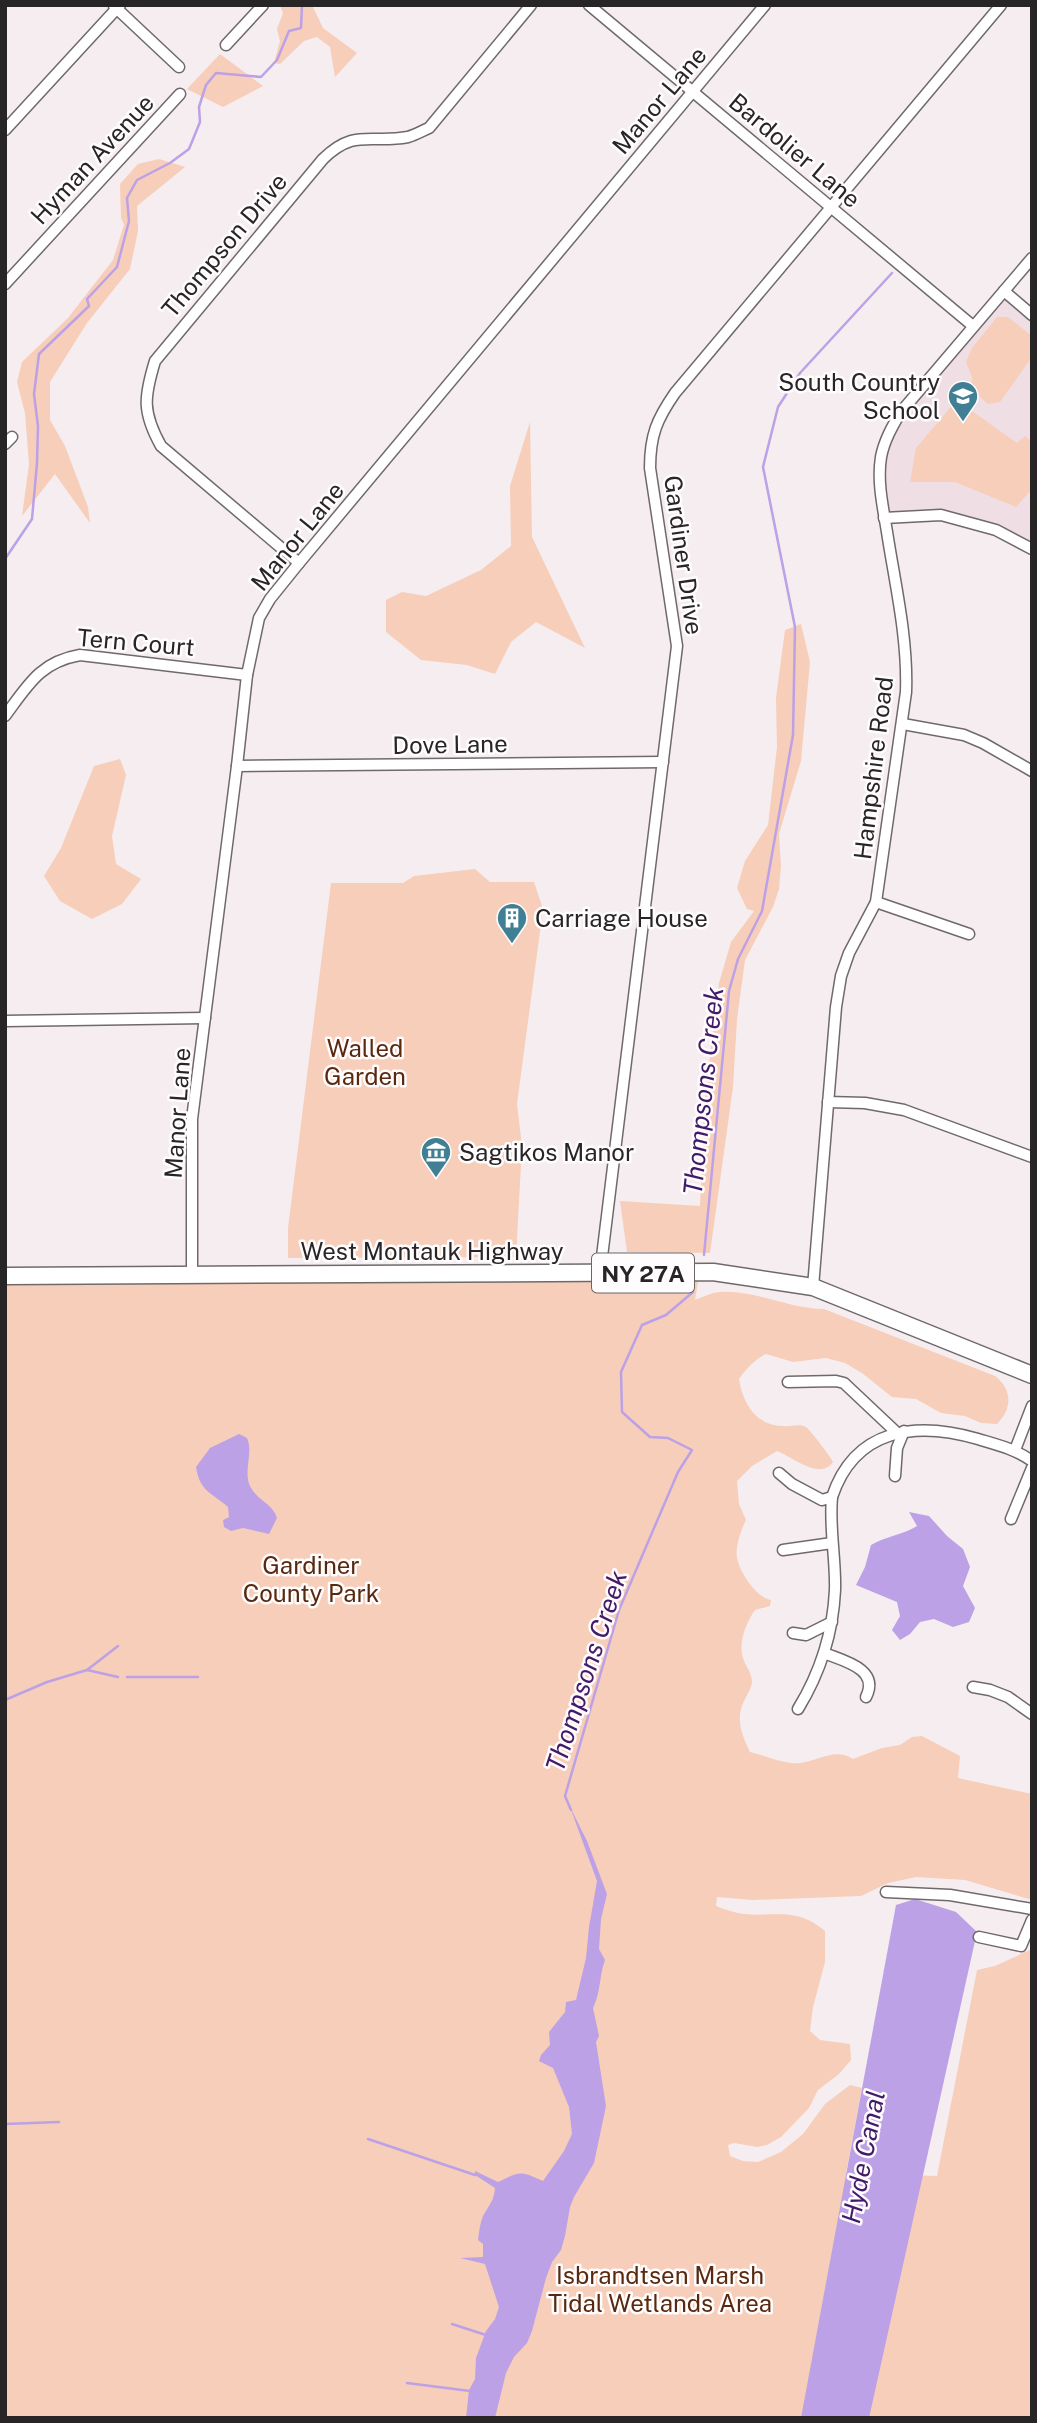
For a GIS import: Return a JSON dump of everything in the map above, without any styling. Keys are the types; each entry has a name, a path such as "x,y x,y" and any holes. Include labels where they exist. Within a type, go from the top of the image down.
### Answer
{"main road":[{"name":"West Montauk Highway","path":"192,1275 713,1272 813,1287 1032,1375"},
{"name":"NY 27A","path":"5,1276 192,1275"}],"street":[{"path":"226,45 263,5"},
{"name":"Thompson Drive","path":"299,563 161,446 149,424 145,405 155,361 323,159 337,146 358,138 388,139 411,136 429,128 531,5"},
{"name":"Bardolier Lane","path":"589,5 973,326"},
{"name":"Manor Lane","path":"192,1275 192,1119 247,675 259,618 270,599 299,563 765,5"},
{"name":"Gardiner Drive","path":"600,1273 677,646 650,468 650,447 657,418 675,393 1001,5"},
{"path":"5,130 117,6 179,67"},
{"name":"Hyman Avenue","path":"5,284 180,94"},
{"name":"Hampshire Road","path":"813,1287 836,1007 841,976 849,953 876,902 903,724 907,670 879,481 881,456 889,432 900,413 1032,258"},
{"path":"1004,291 1032,315"},
{"path":"884,518 941,514 996,530 1032,550"},
{"name":"Tern Court","path":"5,716 45,667 61,658 80,654 247,675"},
{"path":"903,724 964,735 1032,771"},
{"name":"Dove Lane","path":"237,766 663,762"},
{"path":"876,902 969,934"},
{"path":"5,1021 205,1018"},
{"path":"828,1102 865,1103 904,1110 1032,1157"},
{"path":"788,1382 845,1383 900,1432"},
{"path":"1015,1450 1032,1406"},
{"path":"895,1476 900,1432"},
{"path":"798,1709 810,1689 832,1622 835,1589 832,1497 836,1484 851,1460 874,1441 900,1432 950,1433 1015,1450 1032,1461"},
{"path":"1011,1519 1032,1468"},
{"path":"779,1474 822,1500 832,1497"},
{"path":"783,1550 832,1543"},
{"path":"793,1633 806,1635 832,1622"},
{"path":"824,1653 866,1673 870,1682 866,1697"},
{"path":"973,1687 1008,1697 1032,1714"},
{"path":"886,1892 942,1894 1032,1909"},
{"path":"979,1937 1021,1946 1032,1920"}],"shaded area":[{"name":"South Country School","path":"1004,291 1032,315 1032,549 996,530 941,515 884,518 879,481 889,432"}],"green space":[{"path":"280,5 312,5 323,28 357,53 335,77 330,47 317,37 304,41 280,64 274,63 280,41 277,29 283,13"},
{"path":"220,54 263,86 223,107 187,89"},
{"path":"159,159 185,167 137,206 138,231 130,269 87,323 50,382 50,420 65,446 88,507 90,523 55,474 22,516 29,464 25,413 17,382 22,362 68,318 113,260 124,225 121,218 120,184 138,164"},
{"path":"997,317 1008,317 1032,336 1032,357 1000,402 988,404 971,389 972,377 966,362 972,348"},
{"path":"960,396 977,405 972,411 1017,443 1025,436 1032,442 1032,489 1016,507 955,482 910,482 916,448"},
{"path":"530,422 532,537 585,648 536,622 511,642 495,674 467,665 421,660 386,632 386,600 402,592 426,596 481,570 511,546 510,486"},
{"path":"801,624 810,662 801,761 779,834 779,889 773,907 745,960 737,1019 733,1087 710,1253 627,1252 620,1201 700,1206 704,1105 719,983 731,942 754,911 747,909 737,888 745,861 768,825 777,747 776,698 785,630"},
{"path":"120,759 126,775 112,836 116,864 141,879 122,904 92,919 60,901 44,876 61,848 94,766"},
{"name":"Sagtikos Manor","path":"475,869 490,882 534,882 543,909 517,1104 522,1146 516,1257 288,1258 288,1228 331,883 403,883 414,876"},
{"name":"Gardiner County Park","path":"700,1270 695,1300 714,1293 734,1292 824,1309 995,1376 1007,1393 1006,1412 997,1424 981,1423 965,1416 941,1413 916,1399 892,1397 862,1373 845,1363 826,1358 793,1362 766,1354 754,1361 739,1379 752,1412 774,1425 806,1427 833,1462 828,1467 814,1468 777,1451 752,1466 737,1481 739,1504 746,1520 738,1544 739,1564 754,1589 771,1600 770,1606 755,1610 744,1634 742,1654 752,1681 741,1708 740,1721 750,1752 795,1763 834,1754 853,1759 882,1748 900,1745 912,1737 922,1736 960,1756 958,1778 1032,1794 1032,1900 965,1880 916,1877 888,1883 861,1896 753,1900 717,1897 716,1906 744,1914 795,1916 825,1931 825,1962 813,2007 810,2031 820,2040 850,2044 851,2060 839,2074 818,2090 809,2108 781,2137 757,2147 734,2143 728,2145 730,2156 743,2161 758,2162 781,2152 803,2134 825,2104 850,2085 862,2088 846,2173 937,2176 977,1970 995,1966 1032,1949 1032,2418 5,2418 5,1276"}],"water":[{"path":"239,1434 247,1438 249,1444 248,1476 251,1488 272,1509 277,1518 269,1534 243,1528 231,1531 224,1527 223,1520 229,1517 228,1507 200,1482 196,1467 210,1448"},
{"path":"909,1512 929,1516 963,1549 970,1567 963,1586 975,1608 969,1622 953,1627 934,1619 920,1622 910,1634 900,1640 892,1630 900,1616 897,1602 856,1585 865,1567 871,1545 917,1526"},
{"name":"Thompsons Creek","path":"570,1807 587,1841 607,1894 601,1919 599,1949 605,1960 593,2008 599,2036 596,2042 606,2106 594,2163 570,2207 561,2250 552,2262 546,2278 527,2343 514,2357 506,2373 495,2418 466,2418 469,2390 475,2379 476,2358 499,2307 485,2264 460,2258 483,2257 483,2244 478,2240 480,2228 495,2188 475,2175 475,2171 498,2182 520,2174 543,2181 564,2151 572,2134 569,2107 553,2068 539,2061 550,2045 549,2032 565,2012 566,2002 576,2000 586,1958 597,1881"},
{"name":"Hyde Canal","path":"915,1899 956,1912 977,1932 869,2418 801,2418 896,1905"}],"waterway":[{"path":"5,559 32,519 38,426 34,394 39,354 89,306 87,299 117,267 129,221 127,198 137,180 170,163 189,149 200,122 199,107 206,85 216,73 261,77 277,60 289,31 301,28 302,5"},
{"name":"Thompsons Creek","path":"704,1255 729,991 738,959 762,911 793,735 795,627 763,467 778,407 800,373 892,273"},
{"name":"Thompsons Creek","path":"571,1810 565,1796 619,1610 678,1472 692,1450 668,1438 650,1437 622,1412 621,1372 642,1325 666,1315 693,1292"},
{"path":"87,1670 118,1646"},
{"path":"5,1700 47,1682 87,1670 118,1677"},
{"path":"127,1677 198,1677"},
{"path":"5,2124 59,2122"},
{"path":"368,2139 475,2175"},
{"path":"452,2324 489,2336"},
{"path":"407,2383 470,2391"}],"place":[{"name":"South Country School","path":"963,423"},
{"name":"Carriage House","path":"512,945"},
{"name":"Sagtikos Manor","path":"436,1179"}],"park label":[{"name":"Walled Garden","path":"365,1062"},
{"name":"Isbrandtsen Marsh Tidal Wetlands Area","path":"660,2289"}]}
